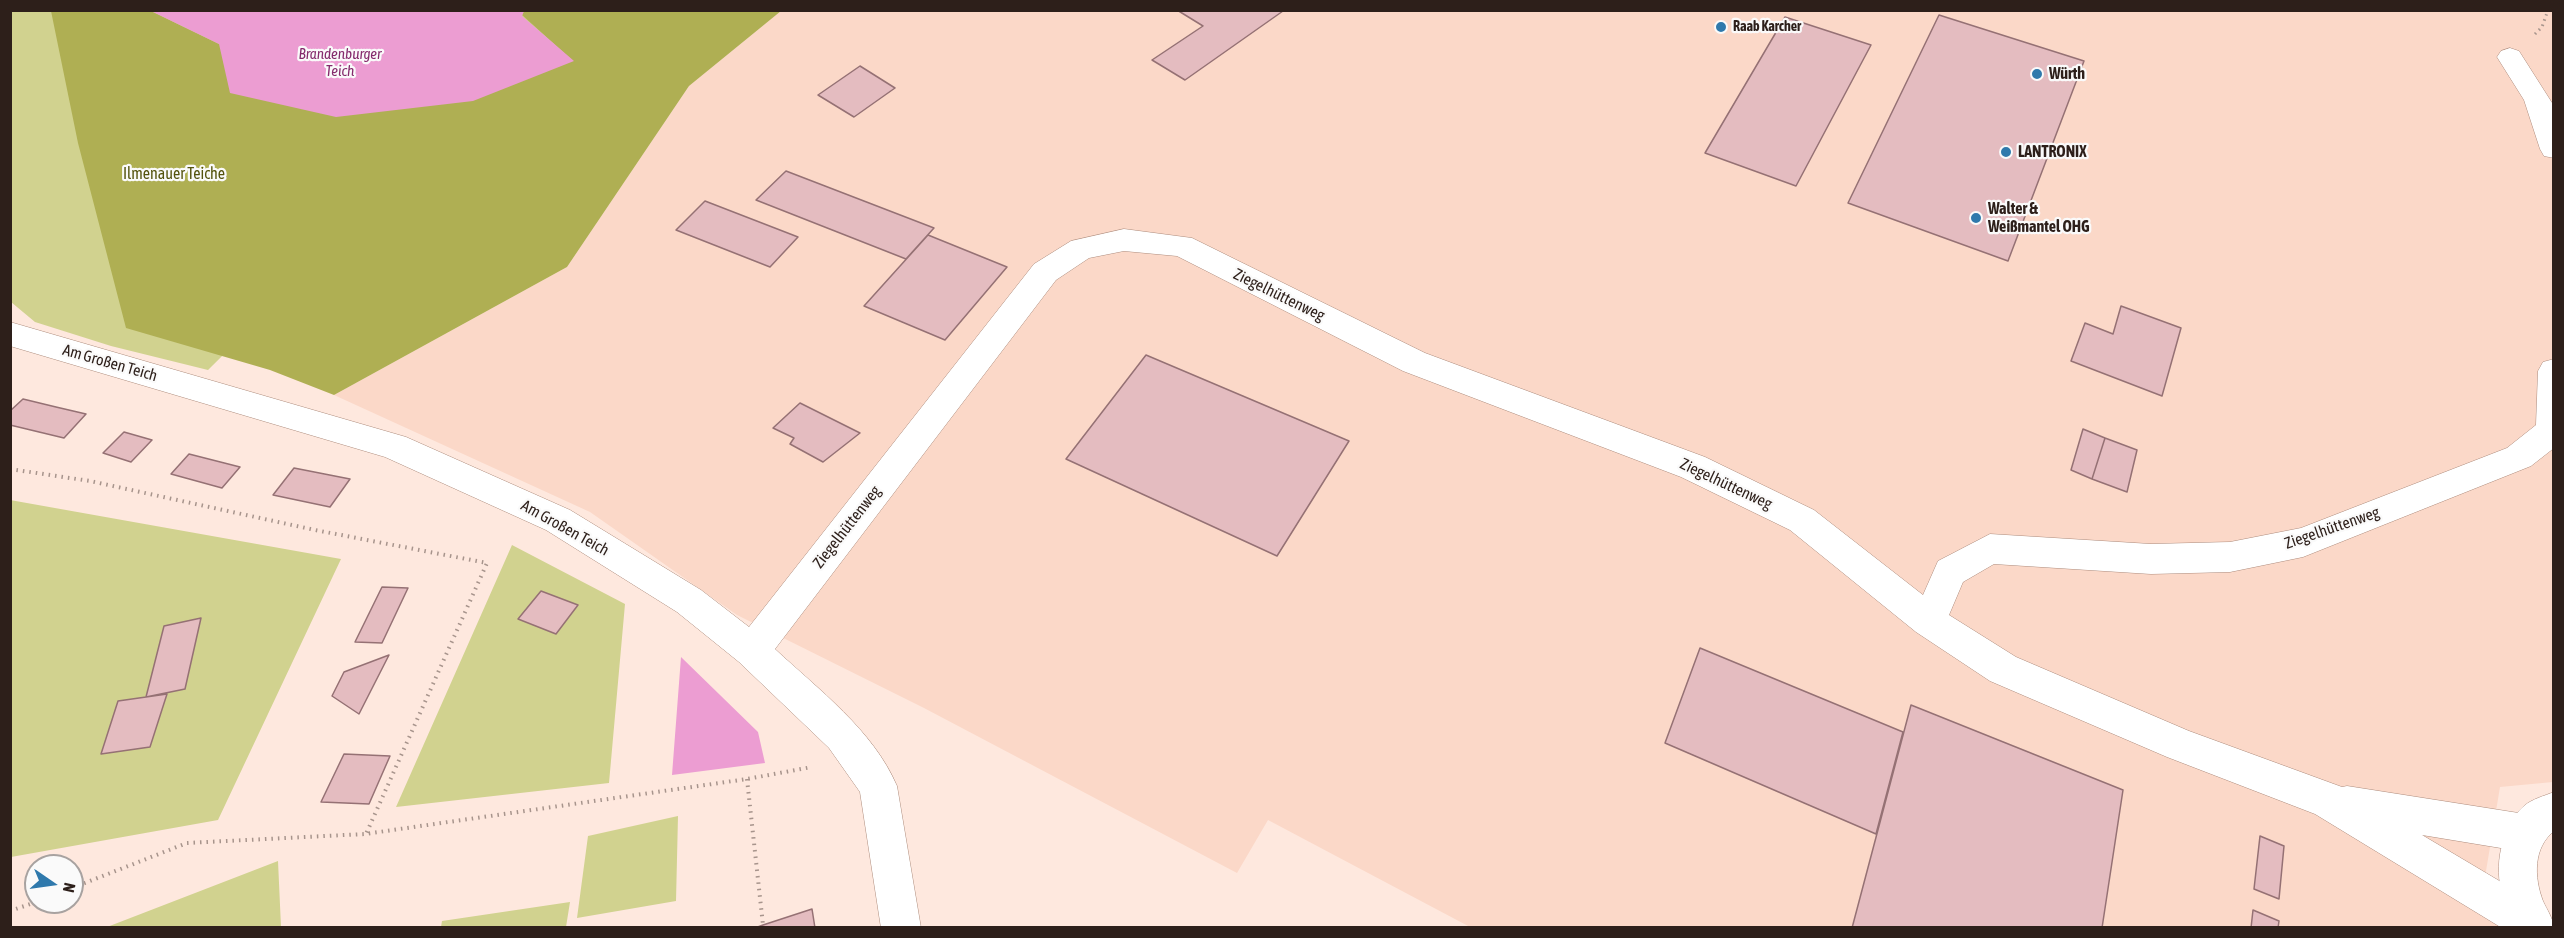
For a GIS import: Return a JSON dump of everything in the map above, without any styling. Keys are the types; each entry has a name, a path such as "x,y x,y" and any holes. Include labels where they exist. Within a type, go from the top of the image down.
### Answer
{"street":[{"path":"2510,57 2523,74 2547,120 2553,149"},
{"name":"Ziegelhüttenweg","path":"752,651 1045,272 1081,249 1124,240 1182,246 1414,362 1693,467 1802,520 1929,621 2003,669 2180,746 2328,800 2533,925"},
{"name":"Am Großen Teich","path":"10,334 394,446 558,520 689,601 752,651 842,736 878,786 901,927"},
{"name":"Ziegelhüttenweg","path":"1929,621 1950,572 1990,549 2151,559 2230,557 2303,542 2519,457 2552,431 2553,371"},
{"name":"Ziegelhüttenweg","path":"2328,800 2539,822"},
{"path":"2533,925 2523,901 2516,864 2519,847 2539,822"}],"path":[{"path":"10,470 90,481 315,530 487,563 365,834"},
{"path":"84,883 187,843 365,834 747,779 813,767 842,736"},
{"path":"747,779 763,925"}],"shaded area":[{"path":"781,11 2553,11 2553,782 2500,787 2484,883 2510,927 1470,927 1268,820 1237,873 924,708 737,615 590,512 334,395 567,267 689,86"}],"green space":[{"name":"Ilmenauer Teiche","path":"10,11 781,11 355,224 208,370 111,346 35,322 11,302"},
{"name":"Ilmenauer Teiche","path":"51,11 151,11 219,44 573,61 522,15 524,11 781,11 689,86 567,267 334,395 270,370 126,328 78,143"},
{"path":"10,500 341,559 218,820 11,857"},
{"path":"512,545 625,604 609,783 396,807"},
{"path":"678,816 676,901 577,918 588,836"},
{"path":"278,861 281,927 107,927"},
{"path":"570,902 566,927 441,927 442,921"}],"water":[{"name":"Brandenburger Teich","path":"151,11 524,11 522,16 574,61 473,101 336,117 230,93 219,44"},
{"path":"681,657 758,732 765,763 672,775"}],"building":[{"path":"1177,10 1283,11 1185,80 1152,60 1203,26"},
{"path":"1939,15 2084,61 2008,261 1848,203"},
{"path":"1785,17 1871,45 1796,186 1705,153"},
{"path":"860,66 895,88 854,117 818,95"},
{"path":"786,171 934,228 906,259 756,200"},
{"path":"705,201 798,237 770,267 676,230"},
{"path":"928,235 1007,267 945,340 864,306"},
{"path":"2121,306 2181,328 2162,396 2071,361 2085,323 2113,334"},
{"path":"1146,355 1349,441 1277,556 1066,459"},
{"path":"23,399 86,414 64,438 10,425 10,411"},
{"path":"800,403 860,433 823,462 790,444 794,438 773,428"},
{"path":"2083,429 2105,438 2092,479 2071,470"},
{"path":"124,432 152,440 131,462 103,453"},
{"path":"2105,438 2137,450 2127,492 2092,479"},
{"path":"189,454 240,467 222,488 171,474"},
{"path":"294,468 350,479 330,507 273,495"},
{"path":"382,587 408,588 382,643 355,642"},
{"path":"541,591 578,605 556,634 518,619"},
{"path":"201,618 185,689 146,697 164,626"},
{"path":"1700,648 1903,732 1876,834 1665,743"},
{"path":"389,655 359,714 332,696 344,672"},
{"path":"167,694 150,747 101,754 118,701"},
{"path":"1911,705 2123,790 2102,928 1852,928"},
{"path":"344,754 390,756 369,804 321,802"},
{"path":"2260,836 2284,846 2279,899 2254,889"},
{"path":"812,909 815,928 755,928 763,925"},
{"path":"2253,910 2279,921 2278,928 2251,928"}],"place":[{"name":"Raab Karcher","path":"1721,27"},
{"name":"Würth","path":"2037,74"},
{"name":"LANTRONIX","path":"2006,152"},
{"name":"Walter & Weißmantel OHG","path":"1976,218"}]}
